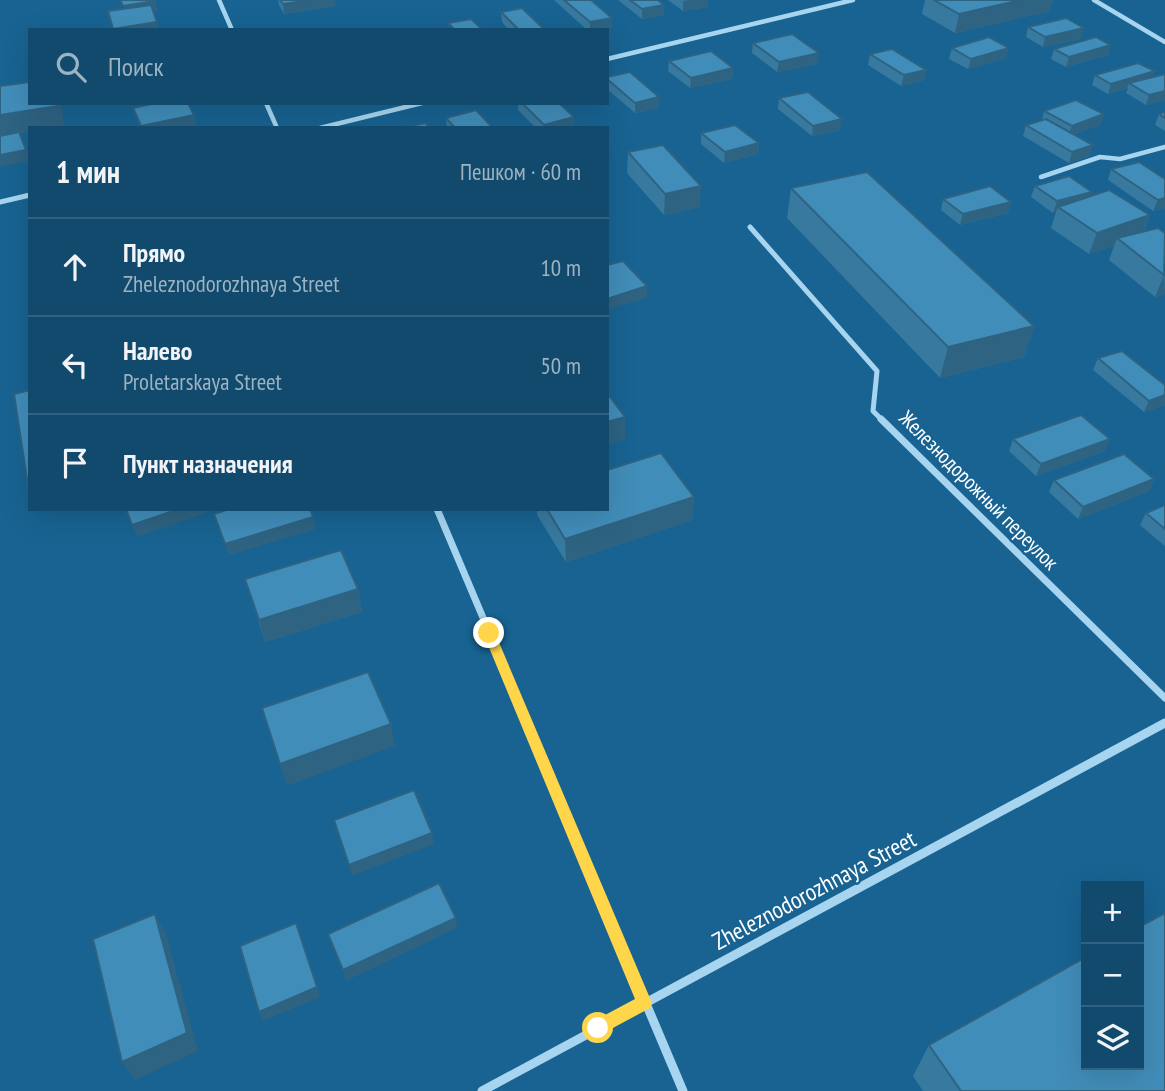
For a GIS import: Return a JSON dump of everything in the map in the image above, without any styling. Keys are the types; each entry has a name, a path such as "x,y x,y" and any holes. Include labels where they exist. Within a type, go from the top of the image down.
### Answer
{"street":[{"path":"219,0 231,28"},
{"path":"609,59 853,0"},
{"path":"1094,0 1165,42"},
{"path":"267,105 276,126"},
{"path":"328,126 414,105"},
{"path":"1041,177 1100,158 1120,159 1165,147"},
{"path":"0,202 28,195"},
{"name":"Железнодорожный переулок","path":"750,227 877,371 873,411 1165,698"},
{"path":"439,511 683,1091"},
{"name":"Zheleznodorozhnaya Street","path":"482,1091 1165,723"}],"building":[{"path":"120,0 155,0 155,1 123,6"},
{"path":"280,0 311,0 283,4"},
{"path":"564,0 591,0 612,18 590,22"},
{"path":"630,0 658,0 664,5 642,9"},
{"path":"934,0 1021,0 959,14"},
{"path":"151,5 157,22 113,28 108,11"},
{"path":"522,8 543,28 517,28 501,12"},
{"path":"1066,18 1084,28 1045,37 1028,27"},
{"path":"471,19 481,28 453,28 448,23"},
{"path":"792,34 819,53 779,62 753,43"},
{"path":"989,37 1009,48 971,59 952,48"},
{"path":"1096,37 1111,45 1069,57 1054,49"},
{"path":"892,49 926,70 904,75 870,54"},
{"path":"711,51 733,68 691,78 669,61"},
{"path":"1138,63 1155,71 1111,84 1095,75"},
{"path":"630,72 659,97 635,103 609,81 609,77"},
{"path":"1165,74 1165,91 1149,95 1129,83"},
{"path":"28,82 28,105 58,106 0,115 0,86"},
{"path":"808,92 842,119 813,126 779,98"},
{"path":"1076,100 1104,114 1072,126 1044,111"},
{"path":"147,105 189,105 194,115 141,126 133,108"},
{"path":"524,105 561,105 574,117 544,125"},
{"path":"476,110 491,126 453,126 446,118"},
{"path":"1046,119 1093,145 1072,152 1026,125"},
{"path":"735,125 759,143 725,152 701,133"},
{"path":"19,132 26,150 0,155 0,136"},
{"path":"663,145 701,186 665,194 628,152"},
{"path":"1139,162 1165,179 1165,198 1158,200 1111,169"},
{"path":"867,172 1034,326 948,347 791,188"},
{"path":"1069,176 1092,192 1057,201 1035,186"},
{"path":"990,186 1011,202 963,214 943,199"},
{"path":"1109,190 1150,215 1097,233 1058,207"},
{"path":"1158,228 1165,233 1164,275 1117,238"},
{"path":"623,261 647,286 609,298 609,264"},
{"path":"1122,351 1165,385 1165,395 1149,401 1098,358"},
{"path":"28,390 28,485 14,394"},
{"path":"609,396 625,417 609,421"},
{"path":"1081,415 1110,439 1041,464 1013,439"},
{"path":"661,453 694,497 565,539 548,511 609,511 609,469"},
{"path":"1124,454 1154,479 1083,507 1054,480"},
{"path":"1165,505 1165,529 1146,513"},
{"path":"127,511 173,511 132,525"},
{"path":"223,511 311,511 313,517 225,544 214,514"},
{"path":"341,550 358,589 259,620 245,579"},
{"path":"368,672 391,724 280,764 262,708"},
{"path":"414,790 432,833 349,865 334,820"},
{"path":"439,883 456,918 343,970 328,934"},
{"path":"1165,913 1165,1091 961,1091 929,1045 1081,960 1081,1070 1144,1070 1144,924"},
{"path":"155,914 187,1033 122,1062 93,939"},
{"path":"296,923 317,987 259,1012 240,946"}],"route":[{"path":"489,633 644,1003 598,1028"}]}
